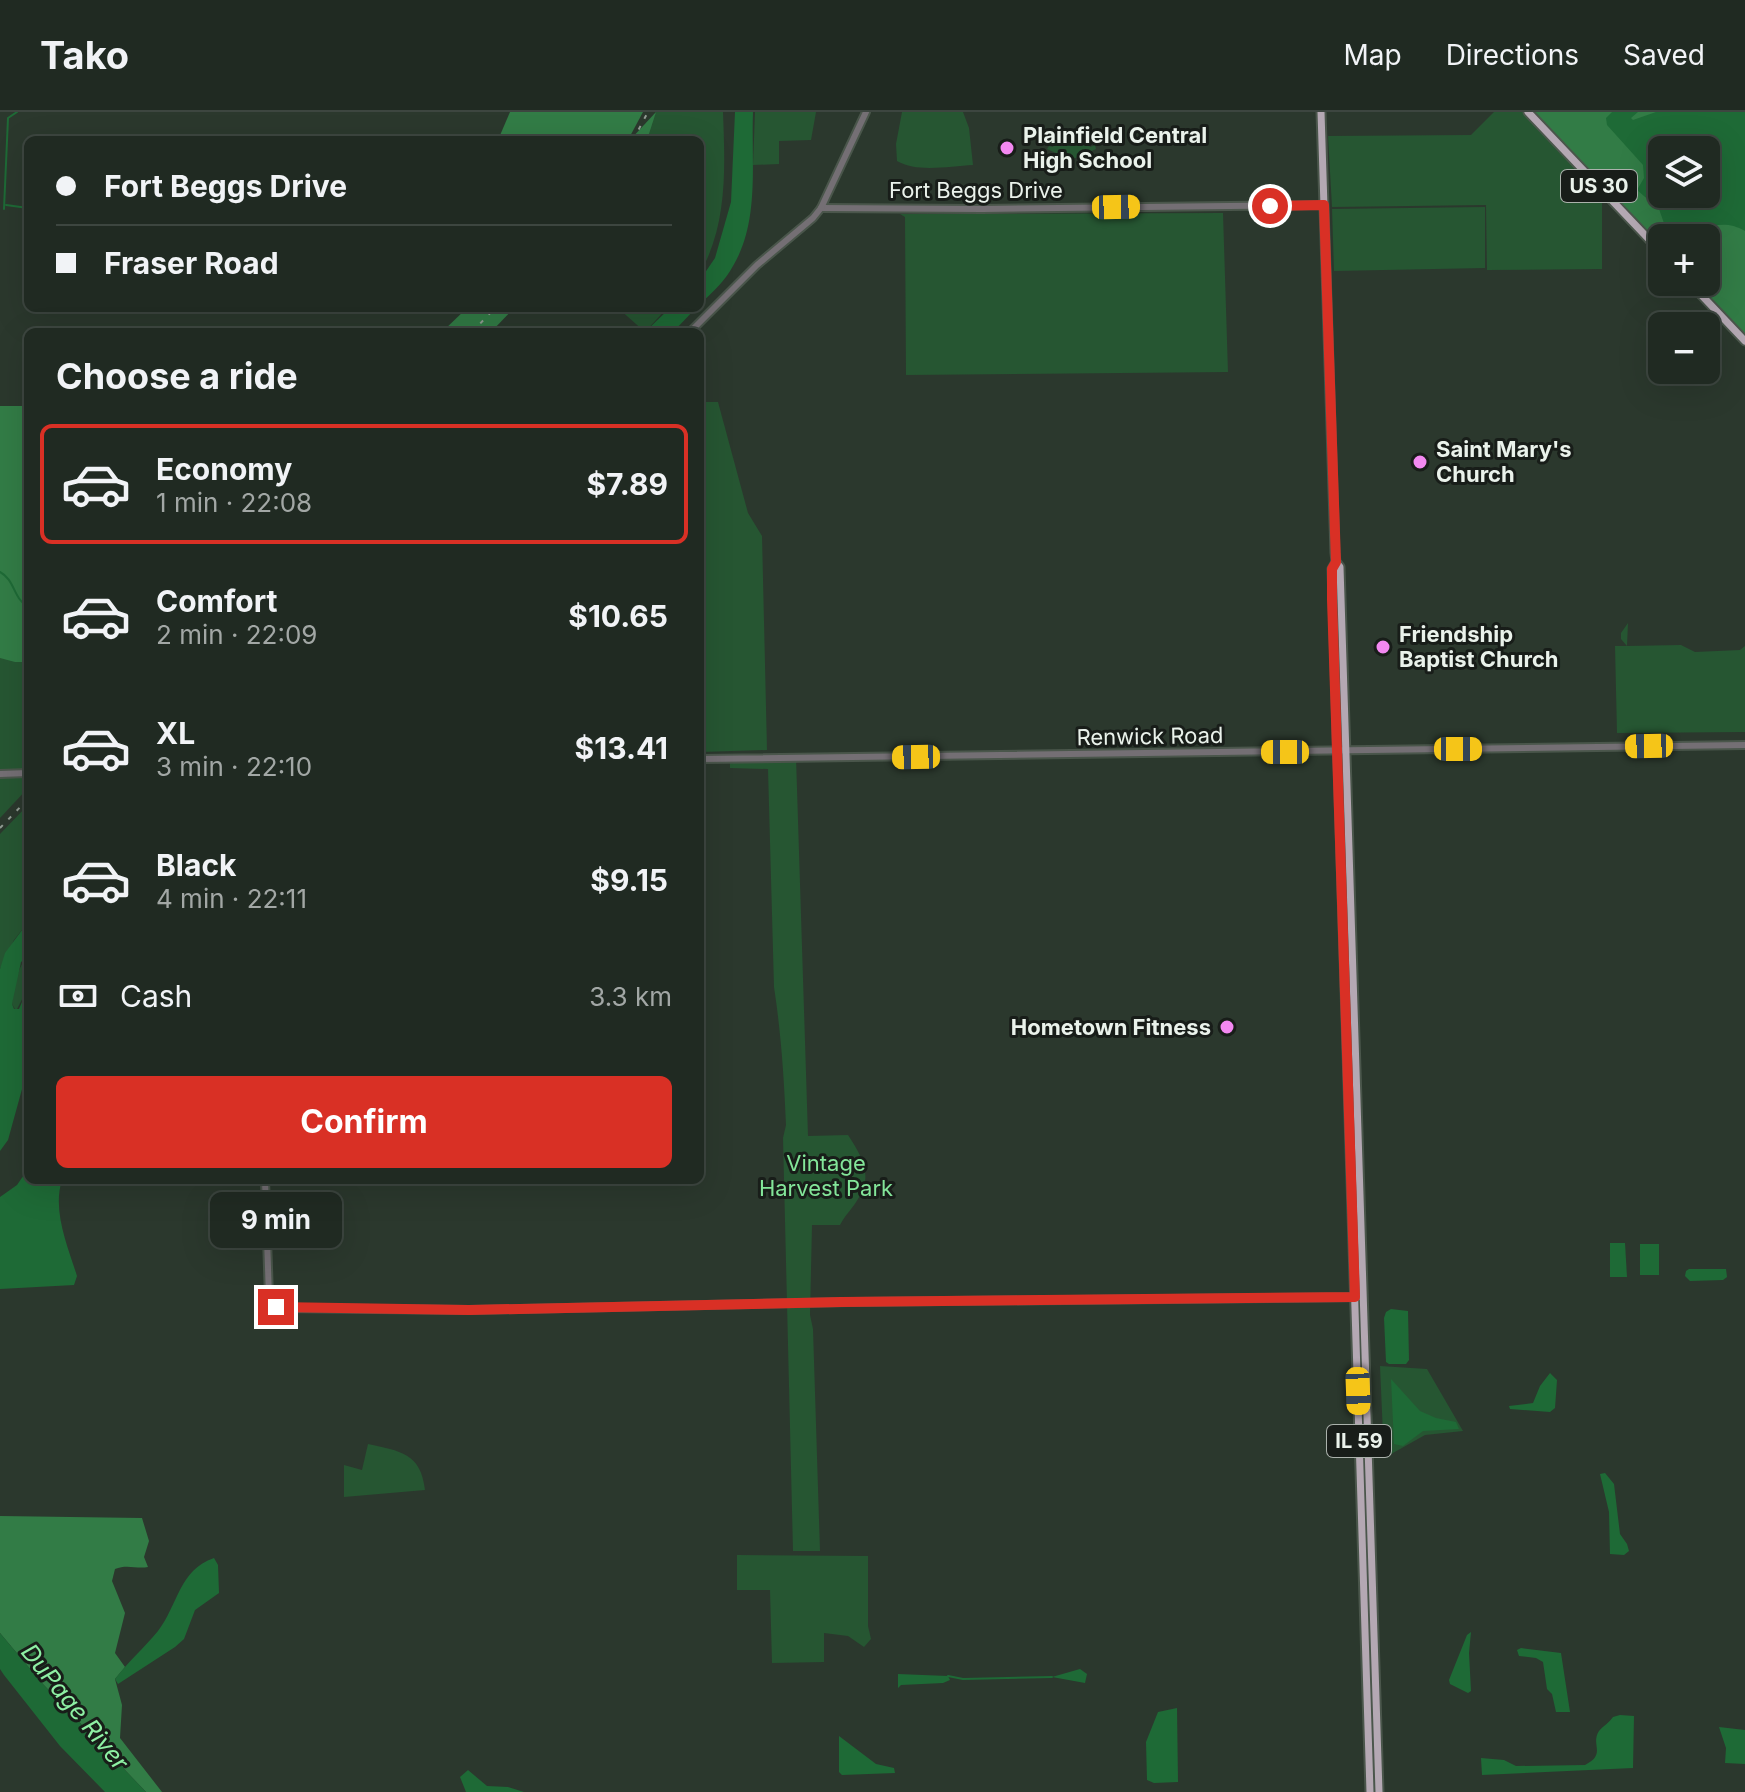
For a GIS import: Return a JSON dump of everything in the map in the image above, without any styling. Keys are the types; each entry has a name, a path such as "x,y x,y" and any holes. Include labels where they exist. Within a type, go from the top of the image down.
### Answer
{"main road":[{"name":"IL 59","path":"1321,112 1336,562 1340,567 1342,750 1370,1792"},
{"name":"US 30","path":"1528,112 1648,238"},
{"path":"1703,296 1745,341"},
{"name":"IL 59","path":"1359,1297 1379,1792"}],"street":[{"path":"694,328 757,265 821,208 866,112"},
{"name":"Fort Beggs Drive","path":"821,208 1324,205"},
{"name":"Renwick Road","path":"704,759 1745,745"},
{"path":"0,774 24,773"},
{"path":"265,1184 269,1297 280,1308 469,1310 841,1302 1359,1297"}],"green space":[{"path":"656,112 723,112 723,194 716,235 704,265 704,136 641,136"},
{"path":"755,112 816,112 811,140 779,141 779,164 753,165"},
{"path":"902,112 963,112 969,128 973,165 924,168 897,161 896,144"},
{"path":"1494,112 1523,112 1602,196 1602,269 1487,270 1486,205 1332,207 1328,136 1471,135"},
{"path":"1058,136 1079,139 1085,136 1090,147 1095,145 1096,149 1071,160 1047,149 1053,147"},
{"path":"1485,207 1485,268 1334,271 1332,209"},
{"path":"1223,213 1228,372 906,375 905,217 900,214"},
{"path":"622,312 663,312 649,328 640,328"},
{"path":"704,402 718,402 748,513 762,536 767,750 704,752"},
{"path":"0,406 24,406 24,792 0,818"},
{"path":"1628,623 1627,646 1621,639 1621,633"},
{"path":"1681,645 1695,652 1740,650 1745,646 1745,732 1617,733 1615,646"},
{"name":"Vintage Harvest Park","path":"796,757 808,1136 848,1135 861,1158 865,1173 863,1190 840,1225 812,1225 810,1315 813,1329 820,1551 793,1551 783,1138 786,1125 774,987 768,769 730,768 730,759"},
{"path":"24,809 24,927 0,969 0,834"},
{"path":"24,961 24,996 16,1011 12,1004"},
{"path":"1380,1366 1427,1369 1463,1431 1425,1435 1384,1458"},
{"path":"368,1444 399,1452 414,1461 425,1490 344,1497 344,1465 362,1470"},
{"path":"737,1555 868,1556 868,1626 871,1639 864,1647 848,1636 824,1633 824,1662 772,1663 770,1590 737,1590"}],"shaded area":[{"path":"510,112 643,112 630,136 500,136"},
{"path":"656,112 648,136 634,136"},
{"path":"735,112 753,112 751,211 747,230 742,249 730,271 704,300 704,274 715,258 731,202"},
{"path":"1534,112 1745,112 1745,335 1708,296 1720,296 1720,224 1648,224 1648,232"},
{"path":"1612,112 1638,112 1631,118 1633,120 1656,112 1745,112 1745,231 1720,224 1664,224 1658,208 1720,208 1720,136 1648,136 1648,200 1637,190 1644,178 1643,165 1607,125 1606,118"},
{"path":"463,312 510,312 495,328 446,328"},
{"path":"666,312 692,312 677,328 649,328"},
{"path":"0,406 24,406 24,662 0,658"},
{"path":"24,927 24,959 12,1004 14,1009 19,1009 24,997 24,1082 8,1140 0,1151 0,969 5,953"},
{"path":"24,1175 24,1184 61,1184 60,1216 77,1276 74,1285 0,1289 0,1197 17,1185"},
{"path":"1610,1243 1625,1243 1627,1277 1610,1277"},
{"path":"1640,1244 1659,1244 1659,1275 1640,1275"},
{"path":"1689,1269 1726,1269 1727,1277 1723,1280 1690,1281 1685,1276"},
{"path":"1391,1309 1408,1311 1409,1360 1406,1364 1386,1362 1384,1318"},
{"path":"1550,1373 1557,1380 1555,1408 1550,1412 1510,1409 1509,1406 1533,1403"},
{"path":"1391,1379 1420,1411 1456,1422 1459,1429 1423,1431 1403,1446 1394,1444"},
{"path":"1605,1473 1614,1484 1620,1534 1629,1551 1624,1555 1610,1554 1609,1512 1600,1474"},
{"path":"0,1516 142,1518 149,1541 144,1557 148,1567 115,1569 112,1581 125,1613 115,1653 125,1667 115,1679 122,1705 120,1738 162,1792 146,1792 41,1682 0,1633"},
{"path":"214,1558 218,1565 219,1593 195,1610 184,1639 118,1684 115,1679 158,1631 186,1580 193,1571"},
{"path":"1471,1632 1471,1691 1468,1693 1450,1684 1449,1680"},
{"path":"0,1633 41,1682 146,1792 105,1792 60,1746 0,1669"},
{"path":"1517,1650 1561,1653 1570,1712 1556,1712 1552,1694 1547,1689 1543,1662 1519,1656"},
{"path":"1080,1669 1087,1674 1085,1683 1052,1677"},
{"path":"898,1674 948,1676 950,1680 901,1685 898,1688"},
{"path":"1177,1708 1178,1782 1154,1783 1147,1780 1146,1742 1158,1712"},
{"path":"1634,1716 1633,1768 1482,1775 1481,1758 1504,1760 1516,1766 1585,1765 1597,1753 1599,1731 1613,1717"},
{"path":"1719,1727 1745,1730 1745,1764 1725,1763 1726,1748"},
{"path":"839,1736 876,1764 894,1768 895,1773 842,1775 839,1772"},
{"path":"468,1770 487,1786 524,1792 466,1792 460,1777"}],"waterway":[{"path":"4,209 8,118 17,112"},
{"path":"6,205 24,207"},
{"path":"0,572 24,604"},
{"path":"948,1676 963,1679 1052,1677"}],"railway":[{"path":"635,136 648,112"},
{"path":"476,328 491,312"},
{"path":"0,828 24,803"}],"place":[{"name":"Plainfield Central High School","path":"1007,148"},
{"name":"Saint Mary's Church","path":"1420,462"},
{"name":"Friendship Baptist Church","path":"1383,647"},
{"name":"Hometown Fitness","path":"1227,1027"}],"route":[{"path":"276,1307 469,1310 841,1302 1355,1297 1332,599 1332,569 1336,562 1324,205 1270,206"}],"water label":[{"name":"DuPage River","path":"75,1707"}]}
